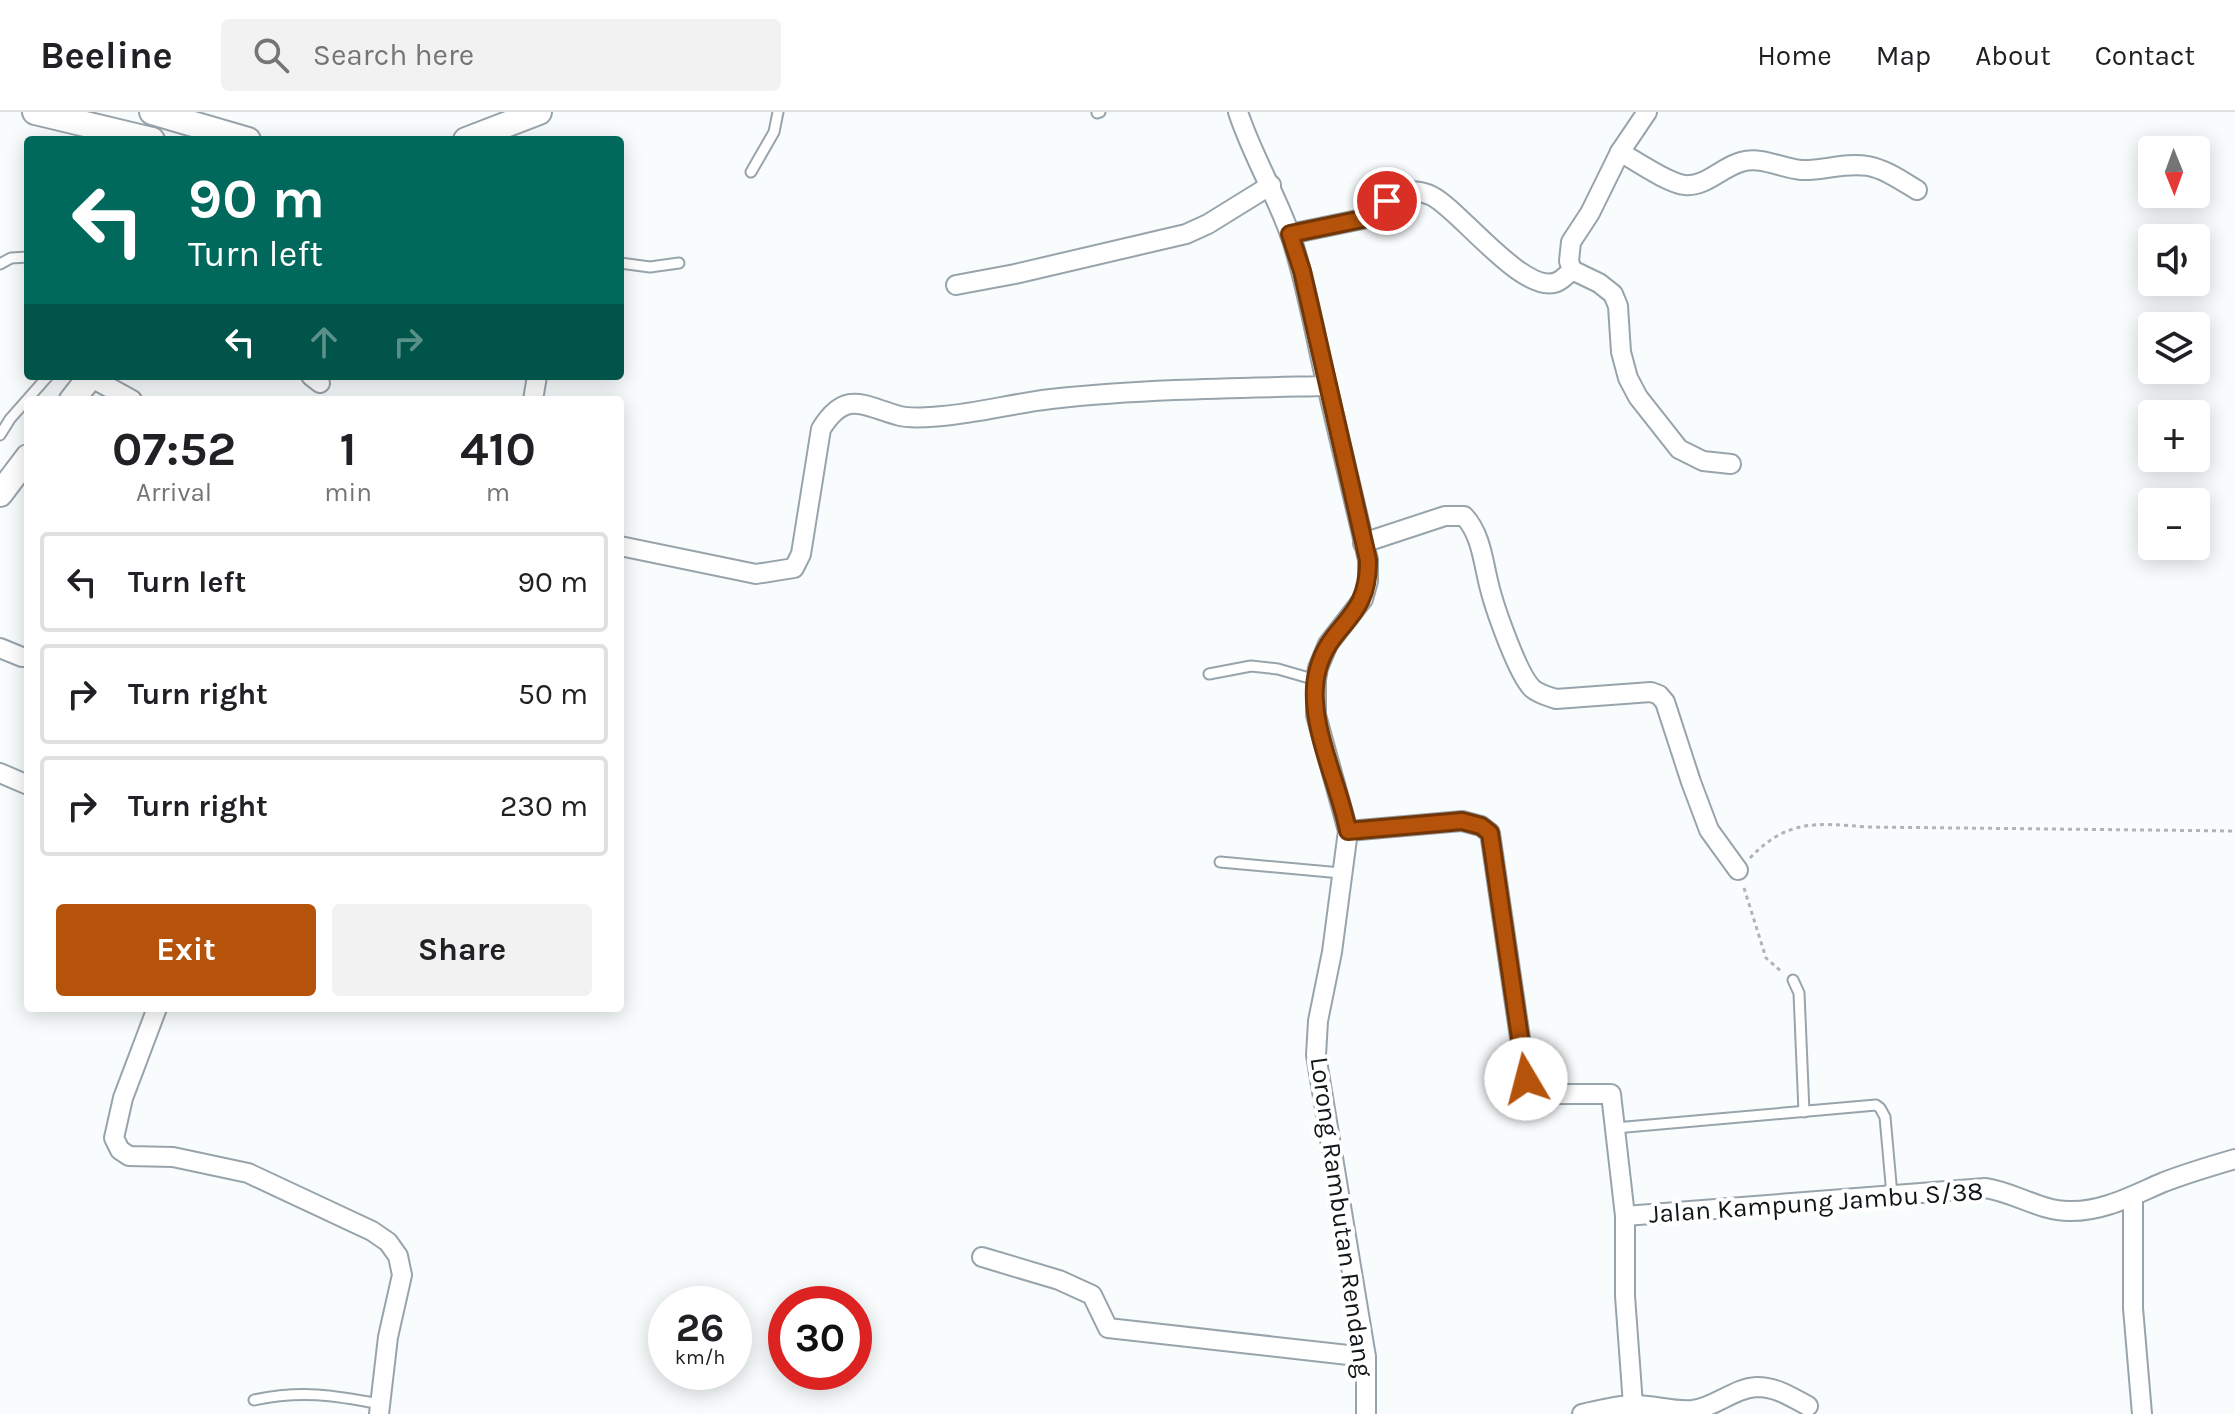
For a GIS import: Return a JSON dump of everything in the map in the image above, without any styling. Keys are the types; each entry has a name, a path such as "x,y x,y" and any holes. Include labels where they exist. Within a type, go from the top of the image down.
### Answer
{"main road":[{"path":"35,112 135,136"},
{"path":"152,112 236,136"},
{"path":"476,136 539,112"},
{"path":"0,494 24,462"}],"street":[{"path":"1238,112 1245,134 1271,185 1302,271 1368,560 1368,581 1363,599 1328,644 1316,680 1316,715 1348,831 1462,821 1481,826 1490,833 1526,1079 1541,1094 1611,1094 1625,1216 1625,1296 1633,1405"},
{"path":"1647,112 1620,152 1590,213 1571,242 1569,261 1572,270 1599,283 1613,294 1618,306 1621,352 1628,378 1638,397 1679,449 1703,461 1731,464"},
{"path":"1620,152 1681,185 1699,184 1740,162 1760,160 1797,169 1869,166 1917,190"},
{"path":"956,285 1186,234 1271,185"},
{"path":"1290,234 1377,216 1395,191 1418,190 1434,197 1531,279 1546,284 1558,282 1572,270"},
{"path":"97,380 125,396"},
{"path":"624,547 756,574 794,568 801,554 821,429 830,415 843,404 858,402 903,417 944,416 1063,398 1327,386"},
{"path":"1363,543 1445,516 1464,516 1475,527 1492,598 1530,687 1556,699 1651,692 1659,695 1665,702 1709,830 1738,870"},
{"path":"0,648 24,657"},
{"path":"0,773 24,783"},
{"name":"Lorong Rambutan Rendang","path":"1348,831 1332,952 1318,1021 1316,1055 1366,1357 1366,1414"},
{"path":"155,1012 123,1098 114,1138 120,1150 129,1156 173,1157 248,1173 372,1231 388,1242 398,1256 402,1275 388,1337 379,1409"},
{"name":"Jalan Kampung Jambu S/38","path":"1625,1216 1985,1188 2067,1212 2133,1198 2163,1183 2235,1159"},
{"path":"2133,1198 2133,1308 2142,1414"},
{"path":"982,1257 1059,1280 1092,1295 1108,1328 1366,1357"},
{"path":"1582,1414 1633,1405 1656,1411 1686,1410 1711,1406 1754,1387 1778,1389 1808,1406"}],"lane":[{"path":"751,172 774,132 778,112"},
{"path":"0,264 11,258 24,257"},
{"path":"624,264 650,267 679,263"},
{"path":"30,396 44,380"},
{"path":"0,435 24,403"},
{"path":"1209,674 1251,666 1278,669 1316,680"},
{"path":"1220,862 1341,873"},
{"path":"1793,980 1799,993 1804,1112"},
{"path":"1615,1128 1870,1105 1880,1108 1885,1117 1892,1195"},
{"path":"254,1400 287,1393 335,1395 379,1409"}],"path":[{"path":"1793,980 1766,958 1738,870 1767,840 1789,829 1824,824 2235,831"}],"route":[{"path":"1387,201 1377,216 1290,234 1302,271 1368,560 1368,581 1363,599 1328,644 1318,668 1316,715 1348,831 1462,821 1481,826 1490,833 1526,1079"}]}
